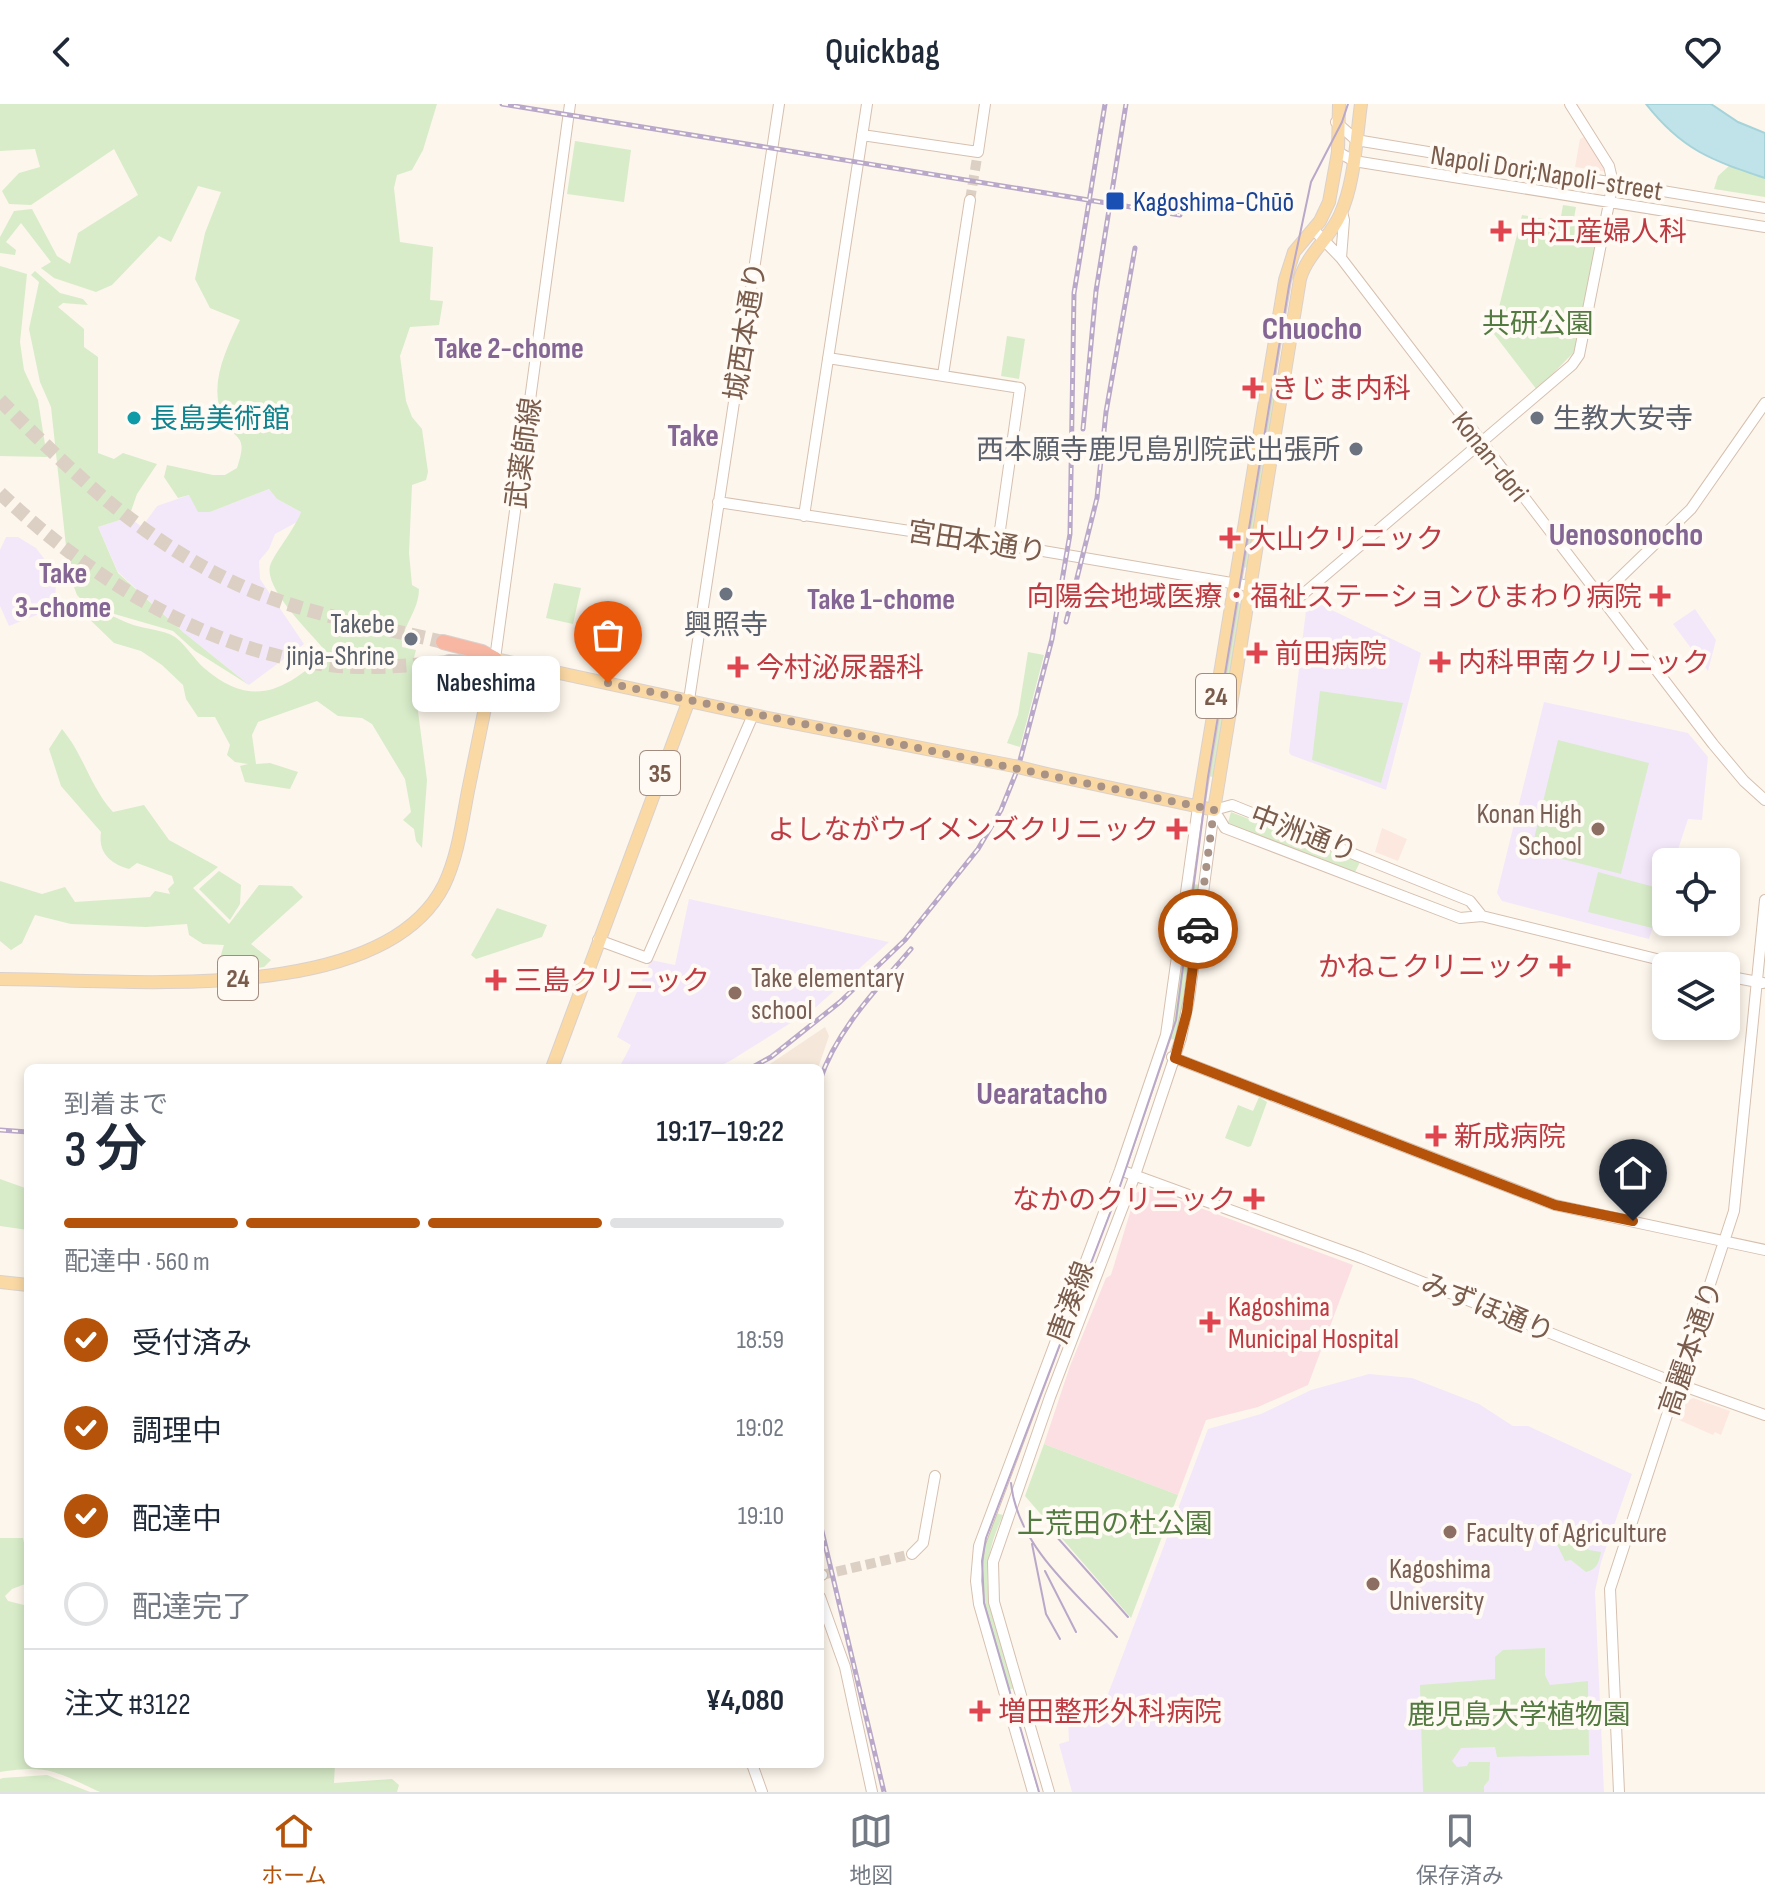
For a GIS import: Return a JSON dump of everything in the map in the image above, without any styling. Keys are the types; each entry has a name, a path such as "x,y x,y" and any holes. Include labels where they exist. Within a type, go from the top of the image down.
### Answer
{"highway":[{"path":"443,642 482,652 487,661 449,662"}],"main road":[{"name":"24","path":"1198,807 1285,280 1294,252 1329,202 1338,152 1336,122 1339,104"},
{"name":"24","path":"1214,810 1300,279 1307,262 1325,241 1342,212 1354,161 1361,104"},
{"path":"487,661 1014,766 1214,810"},
{"name":"24","path":"0,979 185,983 258,976 362,953 408,929 434,901 453,858 487,661"},
{"name":"35","path":"553,1064 689,700"},
{"path":"0,1282 24,1285"}],"street":[{"name":"武薬師線","path":"487,661 570,104"},
{"name":"城西本通り","path":"689,700 779,104"},
{"path":"804,516 867,104"},
{"path":"862,135 977,155 985,104"},
{"path":"1570,104 1609,166 1613,183"},
{"path":"1336,122 1356,140"},
{"name":"Napoli Dori;Napoli-street","path":"1356,140 1765,208"},
{"path":"1338,152 1354,161 1765,227"},
{"name":"宮田本通り","path":"718,502 998,544 1302,595 1554,382 1579,355 1613,183"},
{"path":"1672,212 1675,193"},
{"path":"943,375 970,200"},
{"path":"1341,258 1342,212"},
{"name":"Konan-dori","path":"1313,229 1341,258 1713,744 1744,781 1765,800"},
{"path":"828,358 1020,388 998,544"},
{"path":"1600,597 1691,509 1765,403"},
{"path":"598,940 647,958 753,715"},
{"name":"中洲通り","path":"1482,916 1470,901 1356,853 1232,805 1214,810 1225,828 1460,918 1482,916 1652,958"},
{"name":"唐湊線","path":"1033,1792 979,1604 976,1563 990,1513 1120,1170 1160,1053 1172,1007 1198,807"},
{"name":"唐湊線","path":"1049,1792 994,1602 993,1562 1050,1397 1135,1175 1175,1058 1189,999 1214,810"},
{"name":"高麗本通り","path":"1619,1792 1610,1589 1726,1242 1741,1162 1762,983 1765,900"},
{"path":"1740,979 1762,983"},
{"path":"1160,1053 1555,1205 1765,1250"},
{"name":"みずほ通り","path":"1120,1170 1472,1300 1678,1384 1765,1415"},
{"path":"912,1554 923,1543 935,1476"},
{"path":"824,1608 845,1667 872,1792"},
{"path":"753,1768 762,1792"}],"shaded area":[{"path":"1584,137 1608,172 1575,167 1580,139"},
{"path":"269,489 277,499 301,512 297,522 275,534 269,549 259,561 260,579 304,644 249,685 183,632 118,572 98,527 129,517 142,527 157,506 189,495 210,512"},
{"path":"6,537 18,537 36,548 51,568 56,581 55,602 39,614 9,626 0,606 0,550"},
{"path":"1311,600 1421,653 1386,790 1289,752 1307,602"},
{"path":"1695,609 1716,640 1708,671 1673,624"},
{"name":"Konan High School","path":"1544,702 1688,733 1708,757 1702,820 1688,819 1679,848 1652,848 1652,930 1649,939 1502,901 1497,893"},
{"path":"1382,828 1407,839 1398,861 1375,852"},
{"name":"Take elementary school","path":"689,899 889,942 816,1007 724,1064 621,1064 631,1045 617,1037 651,960 675,965"},
{"path":"825,1027 829,1036 819,1064 770,1064"},
{"name":"Kagoshima Municipal Hospital","path":"1147,1188 1353,1265 1308,1385 1258,1407 1206,1420 1178,1495 1044,1444 1070,1366 1106,1278 1111,1275 1136,1193"},
{"name":"Kagoshima University","path":"1369,1374 1412,1378 1479,1404 1513,1426 1528,1426 1632,1474 1601,1562 1595,1592 1604,1792 1072,1792 1059,1744 1069,1741 1068,1721 1102,1710 1208,1429 1261,1414 1311,1390"},
{"path":"1693,1398 1730,1411 1721,1435 1715,1432 1713,1435 1679,1420 1685,1402"}],"green space":[{"path":"0,104 437,104 423,150 412,170 397,175 394,188 400,242 433,247 430,300 443,301 439,325 410,327 400,356 406,401 412,417 422,429 428,472 426,480 412,485 409,553 412,585 419,589 402,640 402,647 416,650 413,661 437,674 419,676 417,704 427,780 422,848 416,841 414,829 403,820 411,812 405,779 372,724 362,718 338,716 317,701 258,722 252,735 256,764 270,763 298,772 290,789 245,782 240,766 248,764 235,762 227,755 230,745 215,717 198,717 186,699 183,685 162,665 141,651 114,643 81,611 99,611 133,625 170,634 204,668 238,689 268,690 283,685 327,653 282,599 270,576 272,561 301,512 277,499 269,489 210,512 198,512 189,495 178,498 164,477 167,465 225,475 237,468 242,449 239,439 223,418 217,393 221,368 240,320 210,308 195,279 205,233 221,192 198,186 171,242 159,236 112,285 96,292 54,278 41,268 51,262 21,223 6,242 16,250 15,255 0,253 0,237 14,211 32,209 57,256 70,264 78,233 138,195 114,149 31,205 9,204 2,191 19,173 40,167 35,149 0,151"},
{"path":"575,141 631,150 624,202 567,194"},
{"path":"1729,166 1765,178 1765,197 1714,189 1718,176"},
{"name":"共研公園","path":"1563,205 1576,207 1573,224 1599,229 1574,352 1537,390 1494,334 1495,323 1522,215 1560,222"},
{"path":"0,266 27,274 20,342 24,370 38,400 47,457 0,456"},
{"path":"35,271 60,293 83,299 88,305 63,303 58,307 84,329 84,347 98,357 98,453 114,459 123,453 157,464 137,494 129,517 98,527 118,573 183,632 249,685 195,651 173,631 87,606 77,595 69,574 51,407 40,382 29,329 39,282 31,275"},
{"path":"1007,336 1025,339 1019,379 1001,376"},
{"path":"1273,376 1281,377 1249,568 1242,567"},
{"path":"554,583 581,588 573,624 546,618"},
{"path":"1237,603 1244,604 1214,777 1206,776"},
{"path":"1028,652 1044,655 1020,747 1007,743 1018,715"},
{"path":"1320,691 1403,703 1381,783 1312,760"},
{"path":"62,729 113,812 144,805 169,840 218,867 193,888 229,924 259,885 292,886 303,897 251,944 271,960 264,967 229,972 221,960 224,945 203,944 189,935 187,924 146,927 71,924 35,915 22,943 11,950 0,941 0,881 42,894 65,887 75,902 150,897 155,891 170,894 168,889 174,883 172,876 137,863 129,869 107,856 101,846 101,832 61,786 49,749"},
{"path":"1558,740 1649,763 1621,874 1531,851"},
{"path":"1231,812 1360,862 1353,876 1227,826"},
{"path":"219,871 241,885 240,904 230,920 199,889"},
{"path":"1598,872 1652,886 1652,928 1588,912"},
{"path":"1193,884 1200,885 1177,1040 1170,1039"},
{"path":"497,908 547,925 542,937 476,959 471,955"},
{"path":"1259,1097 1267,1102 1251,1146 1225,1138 1238,1105 1253,1111"},
{"path":"0,1179 24,1188 24,1229 0,1226"},
{"name":"上荒田の杜公園","path":"1044,1444 1178,1495 1131,1618 1025,1496"},
{"path":"995,1513 1003,1515 990,1552 988,1590 1015,1688 1008,1690 981,1594 982,1548"},
{"path":"1575,1535 1589,1550 1601,1552 1597,1565 1590,1571 1586,1572 1571,1560 1565,1561 1553,1536"},
{"path":"0,1538 23,1538 24,1584 5,1596 8,1601 24,1605 24,1768 335,1768 334,1783 392,1779 399,1785 397,1792 100,1792 73,1779 42,1770 0,1772"},
{"name":"鹿児島大学植物園","path":"1545,1648 1545,1675 1550,1685 1588,1681 1589,1755 1497,1757 1495,1747 1461,1748 1452,1761 1457,1767 1467,1766 1469,1762 1490,1762 1489,1780 1484,1792 1423,1792 1420,1685 1495,1679 1495,1657 1503,1650"},
{"path":"47,1775 90,1792 0,1792 0,1779"}],"water":[{"path":"1646,104 1711,104 1738,122 1765,133 1765,178 1699,152 1672,132"}],"tunnel":[{"path":"970,200 977,158"},
{"path":"0,400 87,484 118,509 149,533 218,575 301,608 443,642"},
{"path":"0,493 35,525 113,583 199,629 244,646 291,659 338,666 380,667 449,662"},
{"path":"824,1575 912,1554"}],"tram line":[{"path":"1039,1792 984,1603 982,1561 986,1538 1117,1195 1176,1020 1208,777 1289,286 1311,182 1348,104"},
{"path":"1011,1483 1024,1528 1037,1548 1067,1586 1117,1637"},
{"path":"1056,1536 1128,1617"},
{"path":"1032,1544 1046,1614 1060,1639"},
{"path":"1045,1571 1076,1632"}],"railway":[{"path":"502,104 1180,215"},
{"path":"758,1064 840,1002 905,940 978,849 1001,810 1018,768 1052,639 1070,534 1074,293 1105,104"},
{"path":"1083,429 1096,291 1126,104"},
{"path":"1066,622 1097,498 1106,412 1135,248"},
{"path":"824,1069 847,1027 911,949"},
{"path":"0,1130 24,1132"},
{"path":"824,1540 884,1792"}],"way so far":[{"path":"608,683 1214,810 1198,929"}],"place":[{"name":"Kagoshima-Chūō","path":"1115,201"},
{"name":"中江産婦人科","path":"1501,231"},
{"name":"きじま内科","path":"1253,388"},
{"name":"長島美術館","path":"134,418"},
{"name":"生教大安寺","path":"1537,418"},
{"name":"西本願寺鹿児島別院武出張所","path":"1356,449"},
{"name":"大山クリニック","path":"1230,538"},
{"name":"興照寺","path":"726,594"},
{"name":"向陽会地域医療・福祉ステーションひまわり病院","path":"1660,596"},
{"name":"Takebe jinja-Shrine","path":"411,639"},
{"name":"前田病院","path":"1257,653"},
{"name":"内科甲南クリニック","path":"1440,662"},
{"name":"今村泌尿器科","path":"738,667"},
{"name":"Nabeshima","path":"608,683"},
{"name":"よしながウイメンズクリニック","path":"1177,829"},
{"name":"Konan High School","path":"1598,829"},
{"name":"かねこクリニック","path":"1560,966"},
{"name":"三島クリニック","path":"496,980"},
{"name":"Take elementary school","path":"735,993"},
{"name":"新成病院","path":"1436,1136"},
{"name":"なかのクリニック","path":"1254,1199"},
{"name":"Kagoshima Municipal Hospital","path":"1210,1322"},
{"name":"Faculty of Agriculture","path":"1450,1532"},
{"name":"Kagoshima University","path":"1373,1584"},
{"name":"増田整形外科病院","path":"980,1711"}],"district":[{"name":"Chuocho","path":"1312,328"},
{"name":"Take 2-chome","path":"509,348"},
{"name":"Take","path":"693,435"},
{"name":"Uenosonocho","path":"1626,534"},
{"name":"Take 3-chome","path":"63,590"},
{"name":"Take 1-chome","path":"881,599"},
{"name":"Uearatacho","path":"1042,1093"}],"route":[{"path":"1198,929 1187,1012 1175,1058 1555,1205 1633,1221"}]}
